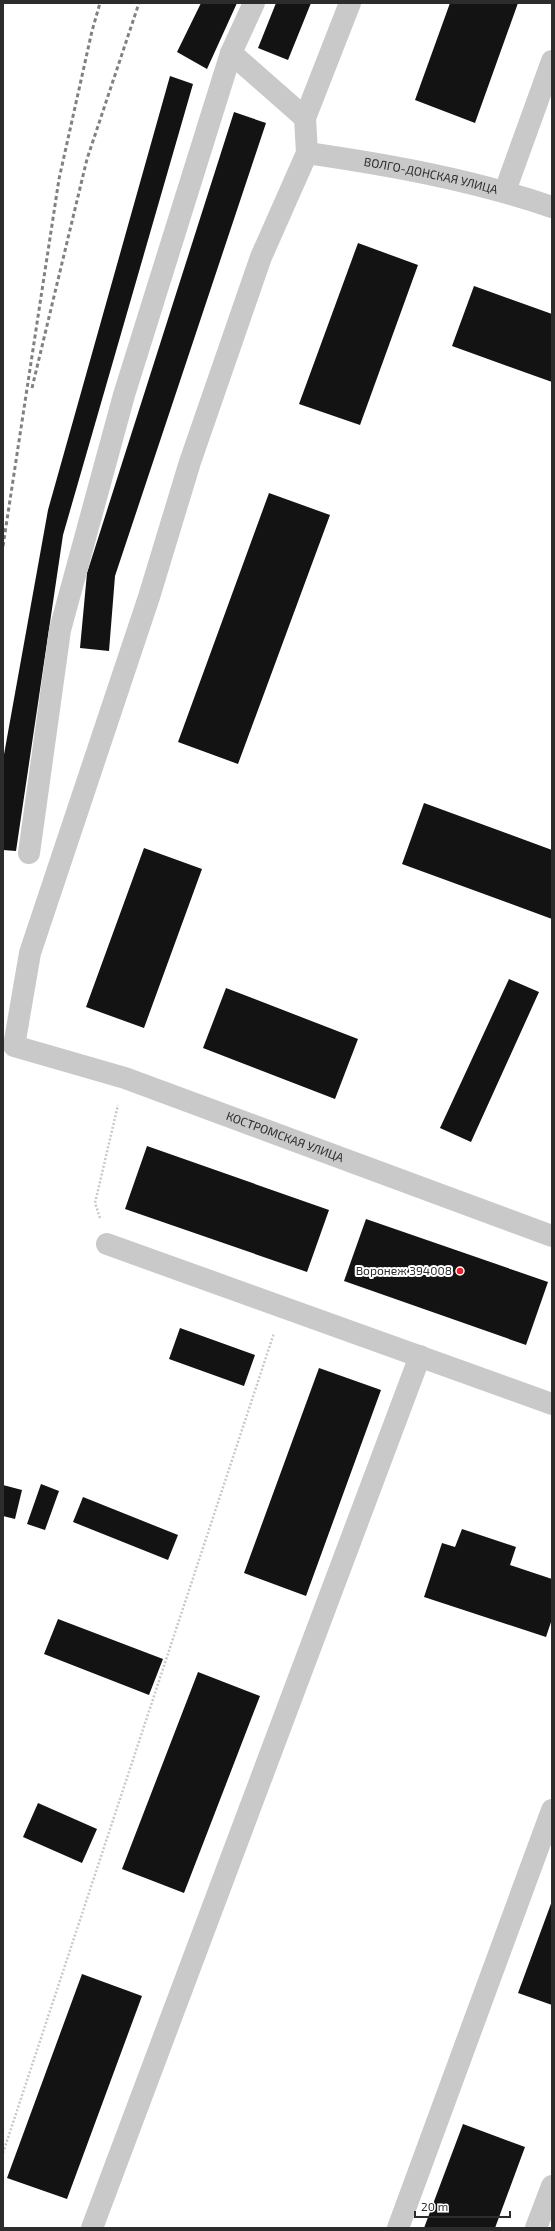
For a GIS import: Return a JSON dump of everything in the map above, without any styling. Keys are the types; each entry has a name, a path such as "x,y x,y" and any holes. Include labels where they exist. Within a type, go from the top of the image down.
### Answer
{"street":[{"path":"29,853 60,630 124,395 231,53 254,3"},
{"path":"307,153 305,118 350,3"},
{"path":"231,53 305,118"},
{"path":"505,191 552,61"},
{"name":"ВОЛГО-ДОНСКАЯ УЛИЦА","path":"307,153 367,161 505,191 552,207"},
{"name":"КОСТРОМСКАЯ УЛИЦА","path":"307,153 261,257 190,462 147,605 30,953 14,1046 124,1078 552,1236"},
{"path":"108,1244 420,1356 551,1401"},
{"path":"92,2228 420,1356"},
{"path":"398,2228 552,1810"},
{"path":"536,2228 552,2186"}],"path":[{"path":"108,1244 95,1203 124,1078"},
{"path":"3,2153 283,1307"}],"building":[{"path":"201,3 237,3 207,69 177,52"},
{"path":"276,3 311,3 288,60 258,48"},
{"path":"450,3 518,3 475,123 415,100"},
{"path":"170,76 193,84 63,535 16,851 3,850 3,760 48,510"},
{"path":"234,112 266,123 115,576 109,651 80,648 87,573"},
{"path":"358,243 418,265 360,425 299,404"},
{"path":"474,286 552,314 552,382 452,346"},
{"path":"269,493 330,515 238,764 178,742"},
{"path":"424,803 552,850 552,919 402,864"},
{"path":"144,848 202,869 144,1028 86,1007"},
{"path":"509,979 539,992 471,1142 440,1128"},
{"path":"226,988 358,1039 335,1099 203,1048"},
{"path":"147,1146 329,1210 307,1272 125,1209"},
{"path":"366,1219 548,1282 526,1345 344,1281"},
{"path":"180,1328 255,1355 244,1386 169,1359"},
{"path":"319,1368 381,1390 306,1596 244,1573"},
{"path":"41,1484 59,1491 45,1530 27,1524"},
{"path":"3,1485 22,1490 15,1519 3,1516"},
{"path":"83,1497 178,1535 168,1560 73,1522"},
{"path":"462,1529 516,1547 510,1565 552,1579 552,1619 546,1637 424,1597 442,1543 455,1547"},
{"path":"58,1619 163,1659 149,1695 44,1654"},
{"path":"198,1672 260,1696 184,1893 122,1869"},
{"path":"38,1803 97,1829 82,1863 23,1837"},
{"path":"552,1901 552,2005 518,1993"},
{"path":"82,1974 142,1996 67,2199 7,2178"},
{"path":"463,2124 525,2147 495,2228 424,2228"}],"railway":[{"path":"3,546 59,179 92,31 100,3"},
{"path":"32,388 87,159 139,3"}],"place":[{"name":"Воронеж 394008","path":"460,1271"}]}
